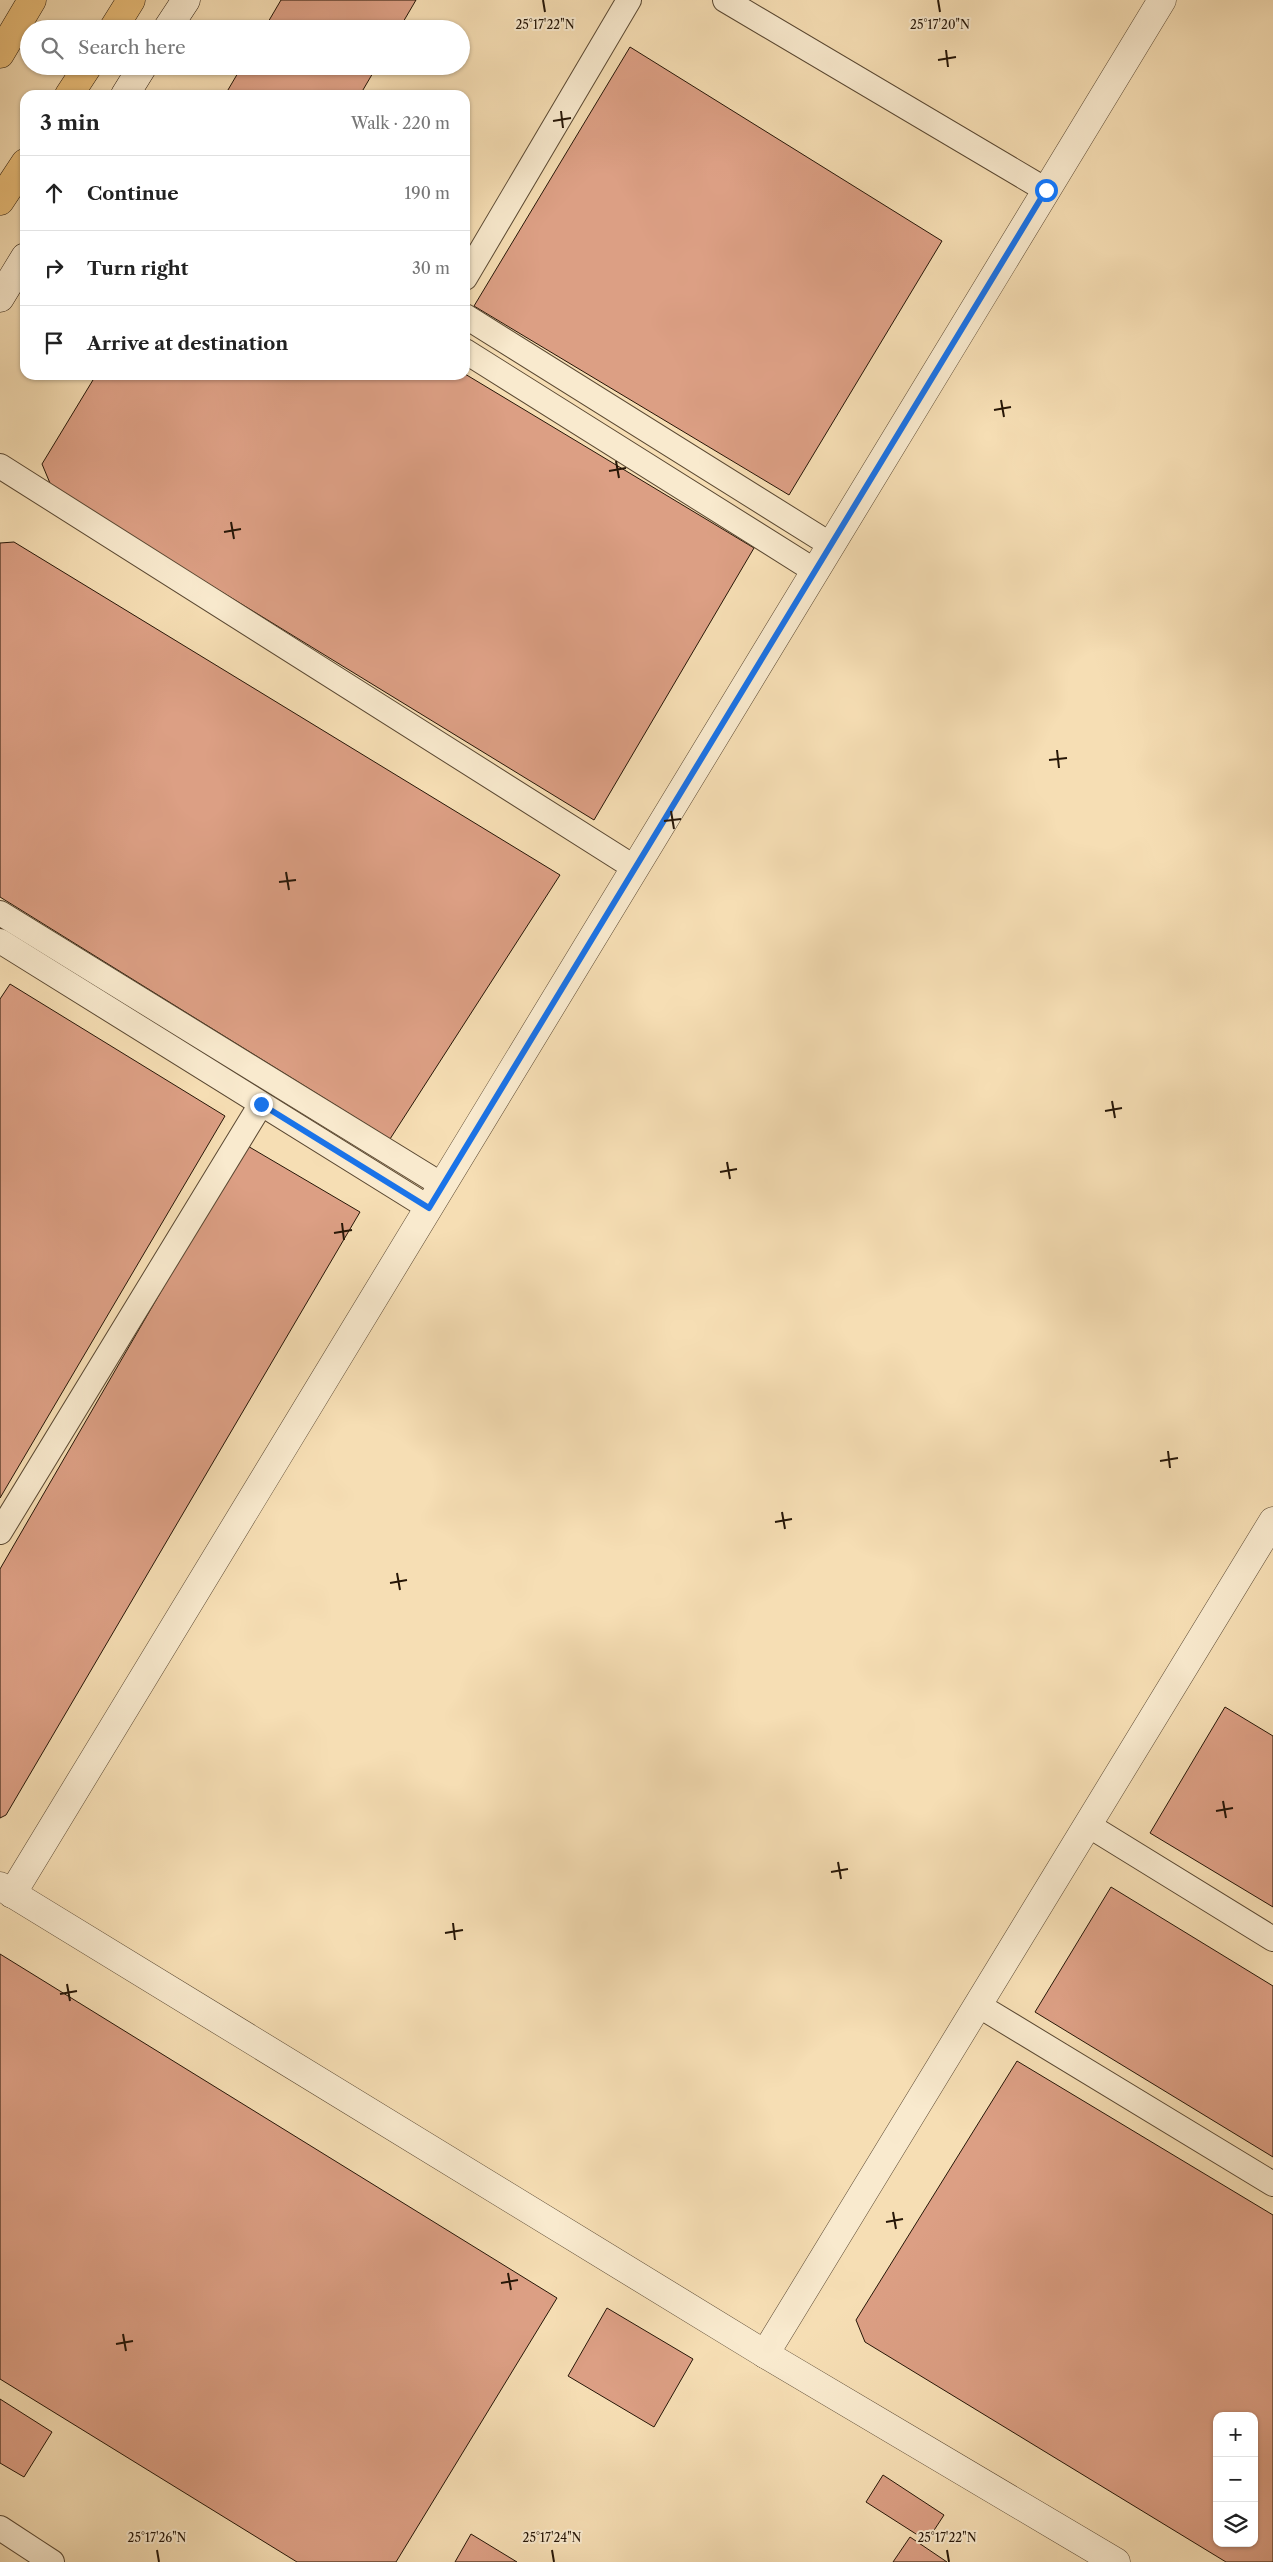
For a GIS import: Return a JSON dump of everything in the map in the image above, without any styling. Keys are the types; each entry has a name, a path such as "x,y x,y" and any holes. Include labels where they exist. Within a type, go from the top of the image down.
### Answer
{"main road":[{"path":"20,20 32,0"},
{"path":"119,20 131,0"},
{"path":"0,54 20,20"},
{"path":"73,90 82,75"},
{"path":"0,202 20,171"}],"street":[{"path":"173,20 186,0"},
{"path":"1116,2562 766,2354 6,1890 436,1197 1162,0"},
{"path":"128,90 137,75"},
{"path":"0,298 20,265"},
{"path":"766,2354 1273,1521"}],"lane":[{"path":"470,270 629,0"},
{"path":"725,0 1046,190"},
{"path":"470,319 831,545"},
{"path":"470,354 815,571"},
{"path":"0,466 635,868"},
{"path":"0,912 436,1197"},
{"path":"2,946 261,1104 436,1197"},
{"path":"0,1532 261,1104"},
{"path":"1088,1825 1273,1939"},
{"path":"978,2005 1273,2184"},
{"path":"0,2528 52,2562"}],"building":[{"path":"281,0 416,0 404,20 269,20"},
{"path":"630,47 942,241 789,495 474,306"},
{"path":"237,75 372,75 363,90 228,90"},
{"path":"470,377 754,548 594,820 52,488 42,464 93,380 470,380"},
{"path":"14,542 560,875 390,1139 0,897 0,543"},
{"path":"10,984 225,1116 0,1498 0,999"},
{"path":"246,1145 360,1212 6,1815 0,1818 0,1569"},
{"path":"1225,1707 1273,1736 1273,1907 1150,1833"},
{"path":"1111,1887 1273,1986 1273,2157 1035,2012"},
{"path":"0,1954 557,2298 396,2562 297,2562 0,2379"},
{"path":"1017,2061 1273,2215 1273,2562 1226,2562 865,2342 856,2320"},
{"path":"607,2308 693,2359 654,2427 568,2376"},
{"path":"0,2399 52,2432 24,2477 0,2463"},
{"path":"883,2475 944,2515 927,2541 866,2502"},
{"path":"471,2534 517,2562 455,2562"},
{"path":"910,2537 947,2562 893,2562"}],"route":[{"path":"261,1104 429,1208 1046,190"}]}
